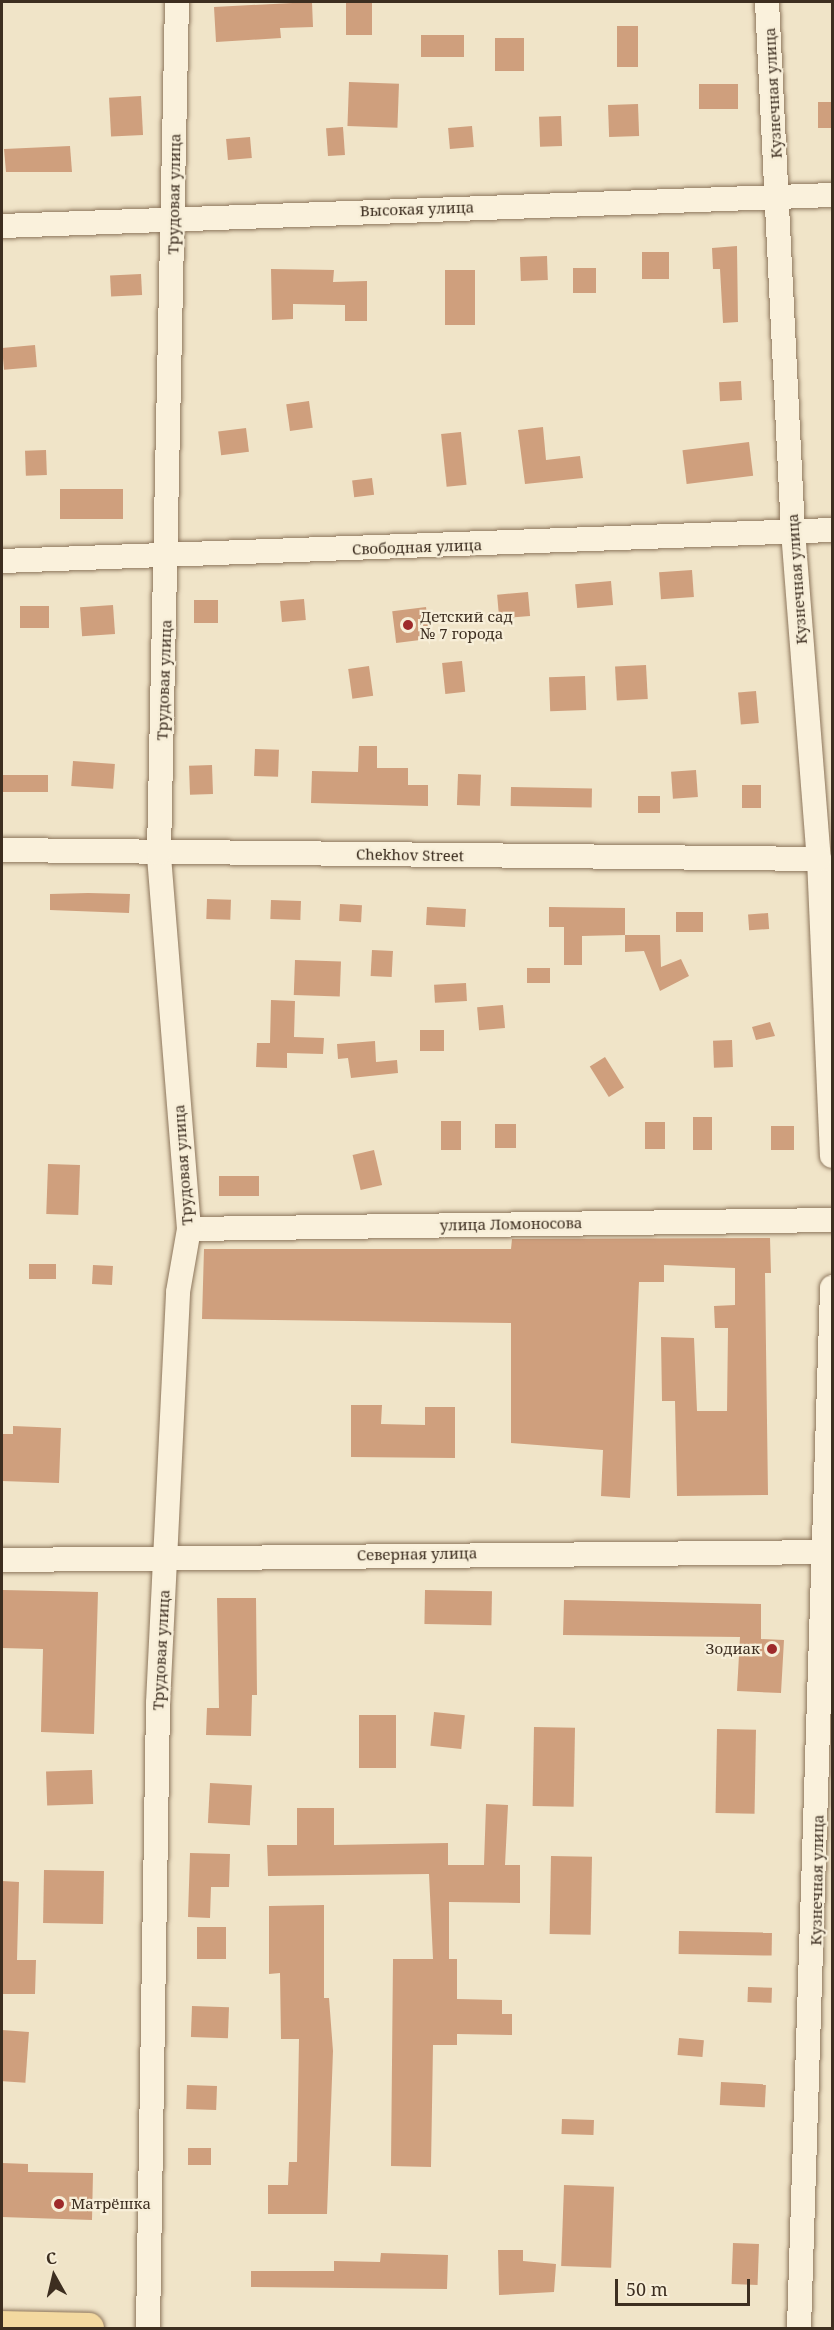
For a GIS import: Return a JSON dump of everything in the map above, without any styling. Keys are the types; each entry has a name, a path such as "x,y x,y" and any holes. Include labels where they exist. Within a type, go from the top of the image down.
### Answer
{"main road":[{"path":"2,2326 89,2328"}],"street":[{"name":"Трудовая улица","path":"148,2328 165,1558 178,1292 189,1229 159,853 168,557 177,2"},
{"name":"Кузнечная улица","path":"767,2 779,197 792,531 819,859 826,903 832,1156"},
{"name":"Высокая улица","path":"2,226 832,195"},
{"name":"Свободная улица","path":"2,561 168,557 832,530"},
{"name":"Chekhov Street","path":"2,850 819,859"},
{"name":"улица Ломоносова","path":"189,1229 832,1220"},
{"name":"Кузнечная улица","path":"799,2328 824,1953 827,1552 832,1288"},
{"name":"Северная улица","path":"2,1560 827,1552"}],"building":[{"path":"312,2 313,27 280,28 281,38 216,42 214,7"},
{"path":"346,2 372,2 372,35 346,35"},
{"path":"617,26 638,26 638,67 617,67"},
{"path":"421,35 464,35 464,57 421,57"},
{"path":"495,38 524,38 524,71 495,71"},
{"path":"349,82 399,84 397,128 347,126"},
{"path":"699,84 738,84 738,109 699,109"},
{"path":"141,96 143,135 111,137 109,98"},
{"path":"818,102 832,102 832,128 818,128"},
{"path":"638,104 639,136 609,137 608,105"},
{"path":"561,116 562,146 540,147 539,117"},
{"path":"472,126 474,147 450,149 448,128"},
{"path":"343,127 345,155 328,156 326,128"},
{"path":"250,137 252,158 228,160 226,139"},
{"path":"70,146 72,172 6,172 4,149"},
{"path":"737,246 738,322 723,323 720,269 713,269 712,248"},
{"path":"642,252 669,252 669,279 642,279"},
{"path":"547,256 548,280 521,281 520,257"},
{"path":"573,268 596,268 596,293 573,293"},
{"path":"271,269 334,270 333,282 367,281 367,321 345,321 345,305 293,304 293,319 272,320"},
{"path":"445,270 475,270 475,325 445,325"},
{"path":"141,274 142,295 111,297 110,276"},
{"path":"35,345 37,367 4,370 2,348"},
{"path":"741,381 742,400 720,401 719,382"},
{"path":"309,401 313,428 290,431 286,404"},
{"path":"543,427 546,460 580,456 583,478 525,484 518,430"},
{"path":"246,428 249,452 221,455 218,431"},
{"path":"461,432 467,485 447,487 441,434"},
{"path":"749,442 753,476 687,484 682,450"},
{"path":"46,450 47,475 26,476 25,451"},
{"path":"372,478 374,495 354,497 352,480"},
{"path":"60,489 123,489 123,519 60,519"},
{"path":"692,570 694,597 661,599 659,572"},
{"path":"611,581 613,605 577,608 575,584"},
{"path":"528,592 530,616 499,619 497,595"},
{"path":"304,599 306,620 282,622 280,601"},
{"path":"194,600 218,600 218,623 194,623"},
{"path":"113,605 115,634 82,636 80,607"},
{"path":"20,606 49,606 49,628 20,628"},
{"path":"426,607 430,639 396,643 392,611"},
{"path":"462,661 465,692 445,694 442,663"},
{"path":"646,665 648,699 617,701 615,667"},
{"path":"369,666 373,696 352,699 348,669"},
{"path":"585,676 586,710 550,711 549,677"},
{"path":"756,691 759,723 741,724 738,693"},
{"path":"359,746 377,746 377,768 408,768 408,785 428,785 428,806 311,803 312,771 358,772"},
{"path":"255,749 279,750 278,777 254,776"},
{"path":"73,761 115,764 113,789 71,786"},
{"path":"212,765 213,794 190,795 189,766"},
{"path":"696,770 698,797 673,799 671,772"},
{"path":"458,774 481,775 480,806 457,805"},
{"path":"2,775 48,775 48,792 2,792"},
{"path":"742,785 761,785 761,808 742,808"},
{"path":"511,787 592,788 592,807 511,806"},
{"path":"638,796 660,796 660,813 638,813"},
{"path":"50,894 130,894 129,913 50,910"},
{"path":"207,899 231,900 230,920 206,919"},
{"path":"271,900 301,901 300,920 270,919"},
{"path":"340,904 362,905 361,922 339,921"},
{"path":"427,907 466,909 465,927 426,925"},
{"path":"549,907 625,908 625,935 582,936 582,965 564,965 564,927 549,927"},
{"path":"676,912 703,912 703,932 676,932"},
{"path":"768,913 769,929 749,930 748,914"},
{"path":"625,935 660,935 661,967 681,959 689,976 660,991 644,951 625,952"},
{"path":"372,950 393,951 392,977 371,976"},
{"path":"295,960 341,962 340,997 294,995"},
{"path":"527,968 550,968 550,983 527,983"},
{"path":"466,983 467,1001 435,1003 434,985"},
{"path":"271,1000 295,1001 294,1037 324,1038 323,1054 287,1053 287,1068 256,1067 257,1043 270,1043"},
{"path":"503,1005 505,1028 479,1030 477,1007"},
{"path":"770,1022 775,1036 756,1040 752,1027"},
{"path":"420,1030 444,1030 444,1051 420,1051"},
{"path":"732,1040 733,1067 714,1068 713,1041"},
{"path":"375,1041 376,1062 397,1060 398,1073 351,1078 348,1058 338,1059 337,1044"},
{"path":"605,1057 624,1088 609,1097 590,1067"},
{"path":"693,1117 712,1117 712,1150 693,1150"},
{"path":"441,1121 461,1121 461,1150 441,1150"},
{"path":"645,1122 665,1122 665,1149 645,1149"},
{"path":"495,1124 516,1124 516,1148 495,1148"},
{"path":"771,1126 794,1126 794,1150 771,1150"},
{"path":"374,1150 382,1185 361,1190 353,1155"},
{"path":"48,1164 80,1165 78,1215 46,1214"},
{"path":"219,1176 259,1176 259,1196 219,1196"},
{"path":"770,1238 771,1273 765,1273 768,1495 677,1496 675,1401 662,1401 661,1337 694,1338 697,1411 727,1411 728,1328 715,1328 714,1306 735,1305 735,1268 664,1265 664,1282 639,1282 630,1498 601,1496 603,1450 511,1443 511,1323 202,1319 204,1249 511,1249 512,1239"},
{"path":"29,1264 56,1264 56,1279 29,1279"},
{"path":"93,1265 113,1266 112,1285 92,1284"},
{"path":"351,1405 382,1405 381,1424 425,1425 425,1407 455,1407 455,1458 351,1457"},
{"path":"13,1426 61,1428 59,1483 2,1481 2,1434 13,1434"},
{"path":"2,1590 98,1592 94,1734 41,1732 43,1649 2,1648"},
{"path":"425,1590 492,1591 491,1625 424,1624"},
{"path":"217,1598 256,1598 257,1695 252,1695 251,1736 206,1735 207,1708 219,1708"},
{"path":"564,1600 761,1604 761,1639 784,1640 781,1693 737,1691 740,1637 563,1635"},
{"path":"434,1712 465,1715 461,1749 430,1746"},
{"path":"359,1715 396,1715 396,1768 359,1768"},
{"path":"534,1727 575,1728 574,1807 533,1806"},
{"path":"717,1729 756,1730 755,1814 716,1813"},
{"path":"92,1770 93,1804 47,1806 46,1772"},
{"path":"210,1783 252,1785 250,1825 208,1823"},
{"path":"486,1804 508,1805 505,1865 520,1865 520,1903 449,1902 449,1959 457,1959 457,1999 502,2000 502,2014 512,2014 512,2035 457,2034 457,2045 433,2045 431,2167 391,2166 393,1959 433,1959 429,1874 268,1876 267,1845 297,1845 297,1808 334,1808 334,1845 448,1843 448,1865 484,1865"},
{"path":"190,1853 230,1854 229,1887 211,1887 210,1918 188,1917"},
{"path":"551,1856 592,1857 591,1935 550,1934"},
{"path":"44,1870 104,1871 103,1924 43,1923"},
{"path":"2,1881 19,1882 17,1960 36,1960 35,1994 2,1994"},
{"path":"324,1905 324,1998 329,1998 333,2051 327,2214 268,2214 268,2185 288,2185 289,2162 297,2162 299,2039 281,2039 280,1973 269,1974 269,1906"},
{"path":"197,1927 226,1927 226,1959 197,1959"},
{"path":"679,1931 772,1933 772,1956 679,1954"},
{"path":"748,1987 772,1988 771,2003 747,2002"},
{"path":"192,2006 229,2007 228,2038 191,2037"},
{"path":"2,2030 29,2032 25,2083 2,2081"},
{"path":"679,2038 704,2040 702,2057 678,2055"},
{"path":"721,2082 766,2084 765,2107 720,2105"},
{"path":"187,2085 217,2086 216,2110 186,2109"},
{"path":"562,2119 594,2120 593,2135 561,2134"},
{"path":"188,2148 211,2148 211,2165 188,2165"},
{"path":"2,2163 28,2164 28,2172 93,2173 92,2220 2,2217"},
{"path":"564,2185 614,2187 611,2268 561,2266"},
{"path":"733,2243 759,2244 758,2285 732,2284"},
{"path":"498,2250 523,2250 523,2261 556,2264 554,2292 499,2295"},
{"path":"381,2253 448,2255 447,2289 251,2287 251,2271 334,2271 334,2261 380,2262"}],"place":[{"name":"Детский сад № 7 города","path":"408,625"},
{"name":"Зодиак","path":"772,1649"},
{"name":"Матрёшка","path":"59,2204"}]}
